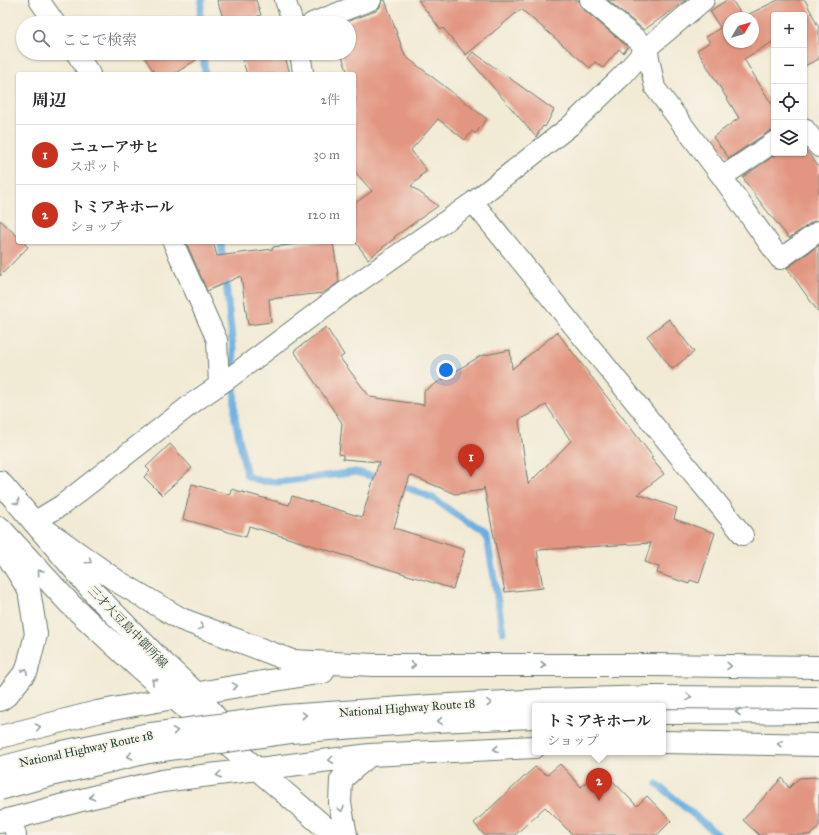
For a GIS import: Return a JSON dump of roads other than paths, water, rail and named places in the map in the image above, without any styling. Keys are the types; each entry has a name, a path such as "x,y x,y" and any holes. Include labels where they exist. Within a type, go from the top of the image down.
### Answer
{"main road":[{"name":"三才大豆島中御所線","path":"0,482 96,596 156,656 197,694 258,770"},
{"path":"34,522 117,581 181,619 292,661 374,665 819,668"},
{"name":"三才大豆島中御所線","path":"0,528 70,604 138,667 334,835"},
{"path":"0,544 29,590 36,634 27,670 7,695 0,700"},
{"path":"0,736 97,712 321,672 374,665"},
{"name":"National Highway Route 18","path":"0,768 53,754 144,735 285,716 432,706 553,700 656,697 819,698"},
{"path":"666,713 819,712"},
{"name":"National Highway Route 18","path":"0,789 59,773 148,752 290,732 435,721 532,717"},
{"path":"666,742 819,745"},
{"path":"9,825 93,797 162,781 370,755 532,747"},
{"path":"346,835 340,803 341,780 370,755"}],"street":[{"path":"39,0 50,16"},
{"path":"286,0 291,16"},
{"path":"330,16 371,0"},
{"path":"590,0 647,48 655,88 722,177 780,259 819,231"},
{"path":"34,522 62,505 194,402 343,293 473,202 570,126 623,75 647,48 704,0"},
{"path":"81,60 89,72"},
{"path":"301,60 304,72"},
{"path":"807,132 819,148"},
{"path":"722,177 771,144"},
{"path":"473,202 744,535"},
{"path":"174,244 217,340 223,382"}],"waterway":[{"path":"200,16 202,0"},
{"path":"204,60 205,72"},
{"path":"221,244 223,264"},
{"path":"225,274 234,358 235,419 247,476 261,481 279,482 356,472 383,479"},
{"path":"398,484 433,498 487,537 503,632"},
{"path":"657,784 718,835"}],"place":[{"name":"ニューアサヒ","path":"471,477"},
{"name":"トミアキホール","path":"599,801"}]}
